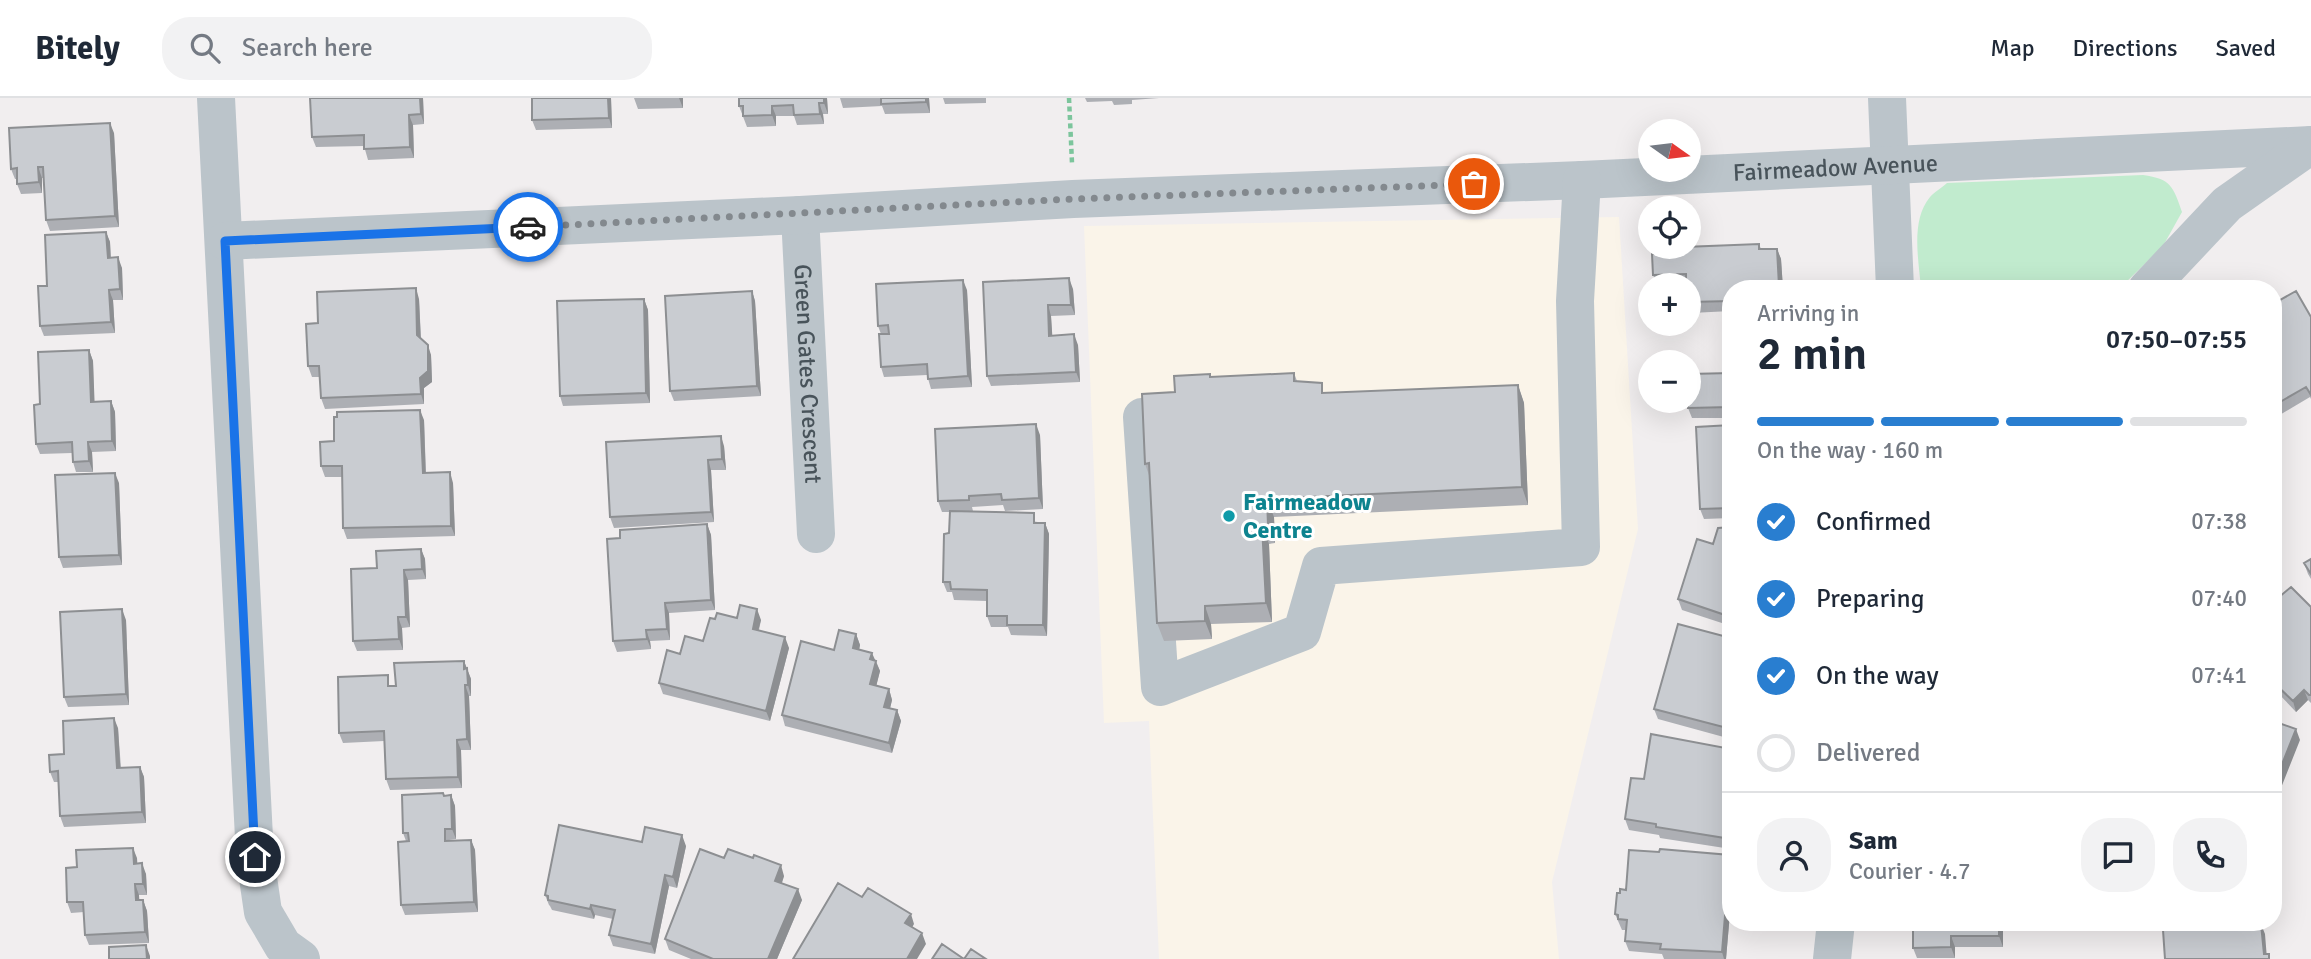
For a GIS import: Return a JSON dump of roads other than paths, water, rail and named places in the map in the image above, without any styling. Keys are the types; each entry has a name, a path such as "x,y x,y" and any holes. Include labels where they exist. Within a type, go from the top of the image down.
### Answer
{"street":[{"path":"216,98 255,857 263,912 283,946 301,959"},
{"path":"1886,98 1895,280"},
{"name":"Fairmeadow Avenue","path":"225,241 800,215 1073,199 1581,180 1891,163 2311,145 2227,204 2155,280"},
{"path":"1142,417 1160,687 1302,632 1321,566 1581,547 1575,301 1581,180"},
{"name":"Green Gates Crescent","path":"800,215 816,534"},
{"path":"1832,959 1835,931"}],"place":[{"name":"Fairmeadow Centre","path":"1229,516"}]}
